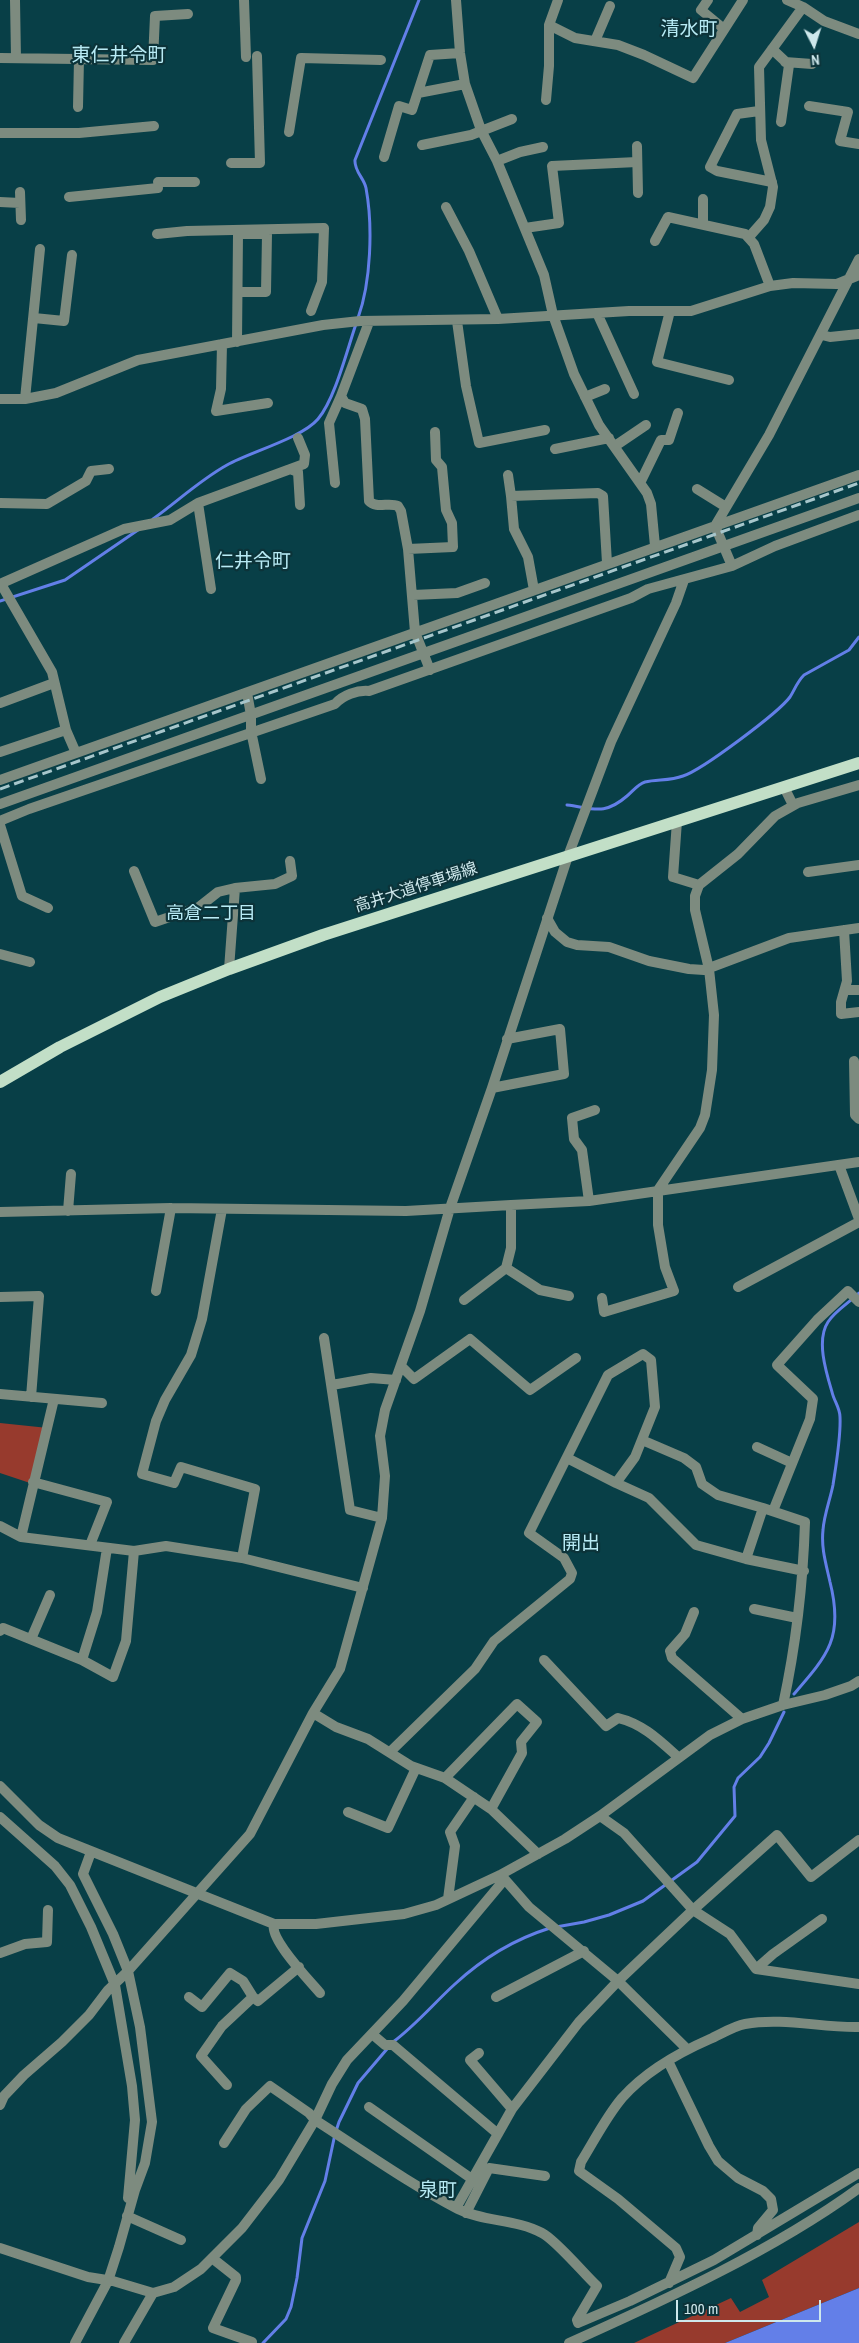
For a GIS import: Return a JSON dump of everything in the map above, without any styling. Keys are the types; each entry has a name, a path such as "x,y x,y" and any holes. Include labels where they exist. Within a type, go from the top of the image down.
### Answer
{"main road":[{"name":"高井大道停車場線","path":"0,1082 68,1043 160,997 229,969 324,935 859,763"}],"street":[{"path":"15,0 16,58"},
{"path":"231,163 260,163 252,56 244,0"},
{"path":"456,0 460,52 465,84 481,130 497,161 544,275 553,315 574,374 585,397 612,442 641,481 651,504 654,546"},
{"path":"546,100 549,66 548,25 558,0"},
{"path":"708,0 701,10 724,30"},
{"path":"548,25 575,38 618,45 693,78 743,0"},
{"path":"787,0 824,20 859,34"},
{"path":"595,41 610,6"},
{"path":"749,237 758,229 770,207 772,182 761,140 759,67 803,8"},
{"path":"0,58 153,60 155,16 188,14"},
{"path":"772,49 789,65 781,122"},
{"path":"384,157 399,106 412,110 430,55 460,52"},
{"path":"289,132 301,58 381,60"},
{"path":"78,107 79,59"},
{"path":"785,62 812,64"},
{"path":"418,93 465,84"},
{"path":"809,106 848,112 840,141 859,144"},
{"path":"760,112 737,114 710,167 717,171 772,182"},
{"path":"422,146 470,135 512,119"},
{"path":"0,133 79,133 154,126"},
{"path":"637,146 638,193"},
{"path":"497,161 520,152 543,147"},
{"path":"525,228 559,223 552,166 637,162"},
{"path":"69,197 195,182"},
{"path":"20,192 21,220"},
{"path":"703,199 703,225"},
{"path":"0,202 20,203"},
{"path":"446,207 469,251 498,319"},
{"path":"655,241 668,217 745,234 749,237 770,286"},
{"path":"157,234 187,231 324,228 322,282 311,310"},
{"path":"237,342 238,234 267,234 266,292 238,292"},
{"path":"25,399 40,249"},
{"path":"34,318 64,321 72,255"},
{"path":"715,526 769,435 854,277 859,259"},
{"path":"0,399 25,399 56,393 138,360 323,325 361,322 457,321 597,312 691,311 770,286 793,283 837,284 854,277"},
{"path":"670,311 657,362 729,380"},
{"path":"597,312 634,394"},
{"path":"457,321 466,386 479,442 545,430"},
{"path":"335,483 329,423 341,396 361,322"},
{"path":"822,335 830,337 859,334"},
{"path":"222,344 221,389 216,411 268,403"},
{"path":"585,397 605,389"},
{"path":"341,396 345,403 362,409 365,419 369,501 376,505 393,504 398,506 408,549 415,632 430,670"},
{"path":"641,481 661,440 669,440 678,413"},
{"path":"555,449 612,442 646,425"},
{"path":"408,549 453,547 452,523 446,510 442,466 436,460 435,432"},
{"path":"76,753 66,730 52,672 1,584 124,529 170,520 198,504 304,464 305,455 298,438"},
{"path":"0,502 47,504 86,481 90,471 109,469"},
{"path":"290,469 298,472 300,504"},
{"path":"0,780 859,474"},
{"path":"508,475 514,529 528,557 534,590"},
{"path":"697,490 726,507"},
{"path":"511,496 598,493 603,496 607,563"},
{"path":"0,804 859,498"},
{"path":"198,504 211,589"},
{"path":"0,821 29,809 251,731 335,704 341,698 363,690 369,691 430,670 631,598 648,589 732,566 775,546 859,515"},
{"path":"715,526 732,566"},
{"path":"0,2105 4,2096 24,2075 62,2042 250,1834 313,1713 340,1669 382,1518 385,1476 380,1436 396,1380 420,1311 450,1208 492,1088 506,1040 568,856 611,742 676,603 684,580"},
{"path":"413,595 457,594 485,583"},
{"path":"0,703 54,684"},
{"path":"247,693 251,715 251,731 261,779"},
{"path":"0,752 66,730"},
{"path":"602,1298 604,1312 674,1291 663,1258 658,1225 658,1190 700,1128 705,1115 712,1070 714,1014 709,968 695,910 695,896 699,885 738,854 775,816 819,795 859,784"},
{"path":"784,787 793,806"},
{"path":"677,821 674,877 699,885"},
{"path":"0,825 22,896 48,908"},
{"path":"134,871 155,922 199,907 218,892 235,888 275,884 292,876 290,861"},
{"path":"808,872 859,865"},
{"path":"229,969 235,888"},
{"path":"547,918 555,932 567,942 577,945 609,947 650,961 689,970 709,968 789,938 859,928"},
{"path":"844,930 847,981 846,990 841,1002 841,1014 859,1012"},
{"path":"0,954 30,962"},
{"path":"846,990 859,990"},
{"path":"492,1088 564,1074 560,1029 506,1040"},
{"path":"854,1062 855,1115 859,1119"},
{"path":"589,1201 582,1150 574,1139 572,1118 595,1110"},
{"path":"0,1212 171,1208 406,1211 589,1201 859,1162"},
{"path":"738,1288 859,1221 840,1165"},
{"path":"68,1211 71,1174"},
{"path":"464,1300 506,1268 511,1248 511,1205"},
{"path":"156,1291 171,1208"},
{"path":"222,1209 202,1319 191,1355 165,1400 156,1421 142,1474 174,1484 181,1467 254,1489 242,1558"},
{"path":"506,1268 540,1290 569,1296"},
{"path":"746,1559 792,1463 810,1419 813,1399 777,1365 817,1320 848,1291 859,1300"},
{"path":"0,1297 39,1296 31,1397"},
{"path":"324,1338 350,1510 382,1518"},
{"path":"401,1366 414,1378 470,1339 530,1390 576,1358"},
{"path":"390,1752 475,1669 494,1641 570,1579 572,1573 564,1558 529,1533 608,1375 643,1354 651,1360 655,1407 635,1457 616,1483"},
{"path":"332,1385 371,1378 396,1380"},
{"path":"0,1394 102,1403"},
{"path":"21,1537 54,1399"},
{"path":"642,1440 696,1467 702,1484 718,1495 805,1522 804,1571 790,1671 783,1705"},
{"path":"757,1446 792,1463"},
{"path":"567,1458 649,1498 696,1545 746,1559 804,1571"},
{"path":"33,1482 107,1502 90,1545"},
{"path":"0,1526 21,1537 134,1551 166,1546 242,1558 363,1588"},
{"path":"82,1660 97,1612 107,1548"},
{"path":"0,1630 3,1628 82,1660 113,1677 126,1641 134,1551"},
{"path":"31,1639 50,1594"},
{"path":"754,1609 798,1618"},
{"path":"694,1612 684,1634 670,1651 672,1658 742,1719"},
{"path":"544,1660 606,1726 618,1718 633,1721 648,1730 678,1757"},
{"path":"0,1786 39,1825 58,1838 198,1892 274,1924 316,1924 380,1918 419,1911 502,1877 566,1839 600,1816 710,1735 742,1719 783,1705 851,1686 859,1681"},
{"path":"445,1778 517,1704 537,1722 521,1742 522,1753 491,1809"},
{"path":"313,1713 336,1727 368,1739 416,1768 445,1778 491,1809 538,1854"},
{"path":"348,1812 388,1828 416,1768"},
{"path":"448,1899 455,1846 450,1832 474,1797"},
{"path":"600,1816 624,1834 693,1910 730,1934 756,1969 859,1984"},
{"path":"0,1818 55,1866 70,1885 91,1927 115,1985 132,2086 135,2120 127,2216"},
{"path":"461,2210 472,2179 512,2109 579,2022 618,1981 693,1910 777,1835 810,1877 859,1840"},
{"path":"76,2343 108,2281 150,2144 152,2122 140,2027 128,1970 113,1934 83,1874 91,1852"},
{"path":"502,1877 529,1906 618,1981 687,2049"},
{"path":"0,2248 88,2277 153,2293 162,2292 174,2287 201,2269 242,2228 279,2180 315,2120 332,2084 347,2060 402,2001 502,1877"},
{"path":"0,1953 25,1944 47,1942 48,1910"},
{"path":"756,1969 773,1954 822,1919"},
{"path":"274,1924 272,1928 275,1936 320,1993"},
{"path":"496,1997 584,1951"},
{"path":"190,1997 202,2007 230,1973 243,1981 253,1997 258,2001 298,1967"},
{"path":"227,2085 201,2056 222,2026 253,1997"},
{"path":"669,2283 680,2257 676,2248 618,2200 579,2171 581,2162 621,2100 632,2088 687,2049 744,2024 824,2024 839,2027 859,2027"},
{"path":"372,2034 385,2045 393,2046 498,2134"},
{"path":"479,2053 470,2060 512,2109"},
{"path":"668,2061 718,2161 738,2178 763,2191 771,2199 773,2210 758,2228 757,2235"},
{"path":"224,2143 246,2109 270,2086 309,2113 315,2120 421,2188 461,2210 527,2227 544,2234 597,2286 577,2320 578,2323 669,2283 757,2235 859,2173"},
{"path":"369,2107 472,2179"},
{"path":"461,2210 489,2168 545,2176"},
{"path":"569,2343 634,2314 768,2244 859,2188"},
{"path":"127,2216 181,2240"},
{"path":"212,2258 236,2277 214,2328 252,2342"},
{"path":"124,2343 153,2293"}],"shaded area":[{"path":"0,1423 48,1428 33,1484 0,1473"},
{"path":"859,2222 859,2288 725,2343 634,2343 731,2298 740,2312 769,2297 762,2280"}],"water":[{"path":"859,2288 859,2343 725,2343"}],"waterway":[{"path":"358,318 366,288 370,254 370,219 366,188 356,168 355,160 419,0"},
{"path":"153,519 217,471 300,432 318,419 335,387 356,324"},
{"path":"0,601 65,580 138,530"},
{"path":"567,805 591,809 605,808 619,802 642,783 678,778 693,772 722,753 783,705 804,675 849,650 859,637"},
{"path":"794,1694 824,1656 834,1631 834,1601 824,1556 823,1537 837,1460 840,1417 825,1366 822,1347 824,1329 828,1322 859,1293"},
{"path":"556,1927 609,1915 643,1901 697,1862 735,1816 734,1787 738,1778 760,1757 784,1712"},
{"path":"393,2042 476,1966 512,1944 550,1928"},
{"path":"263,2343 286,2319 291,2307 302,2238 325,2181 339,2122 358,2083 387,2049"}],"railway":[{"path":"0,789 859,483"}],"district":[{"name":"清水町","path":"689,30"},
{"name":"東仁井令町","path":"119,56"},
{"name":"仁井令町","path":"253,562"},
{"name":"高倉二丁目","path":"211,914"},
{"name":"開出","path":"581,1544"},
{"name":"泉町","path":"438,2191"}]}
